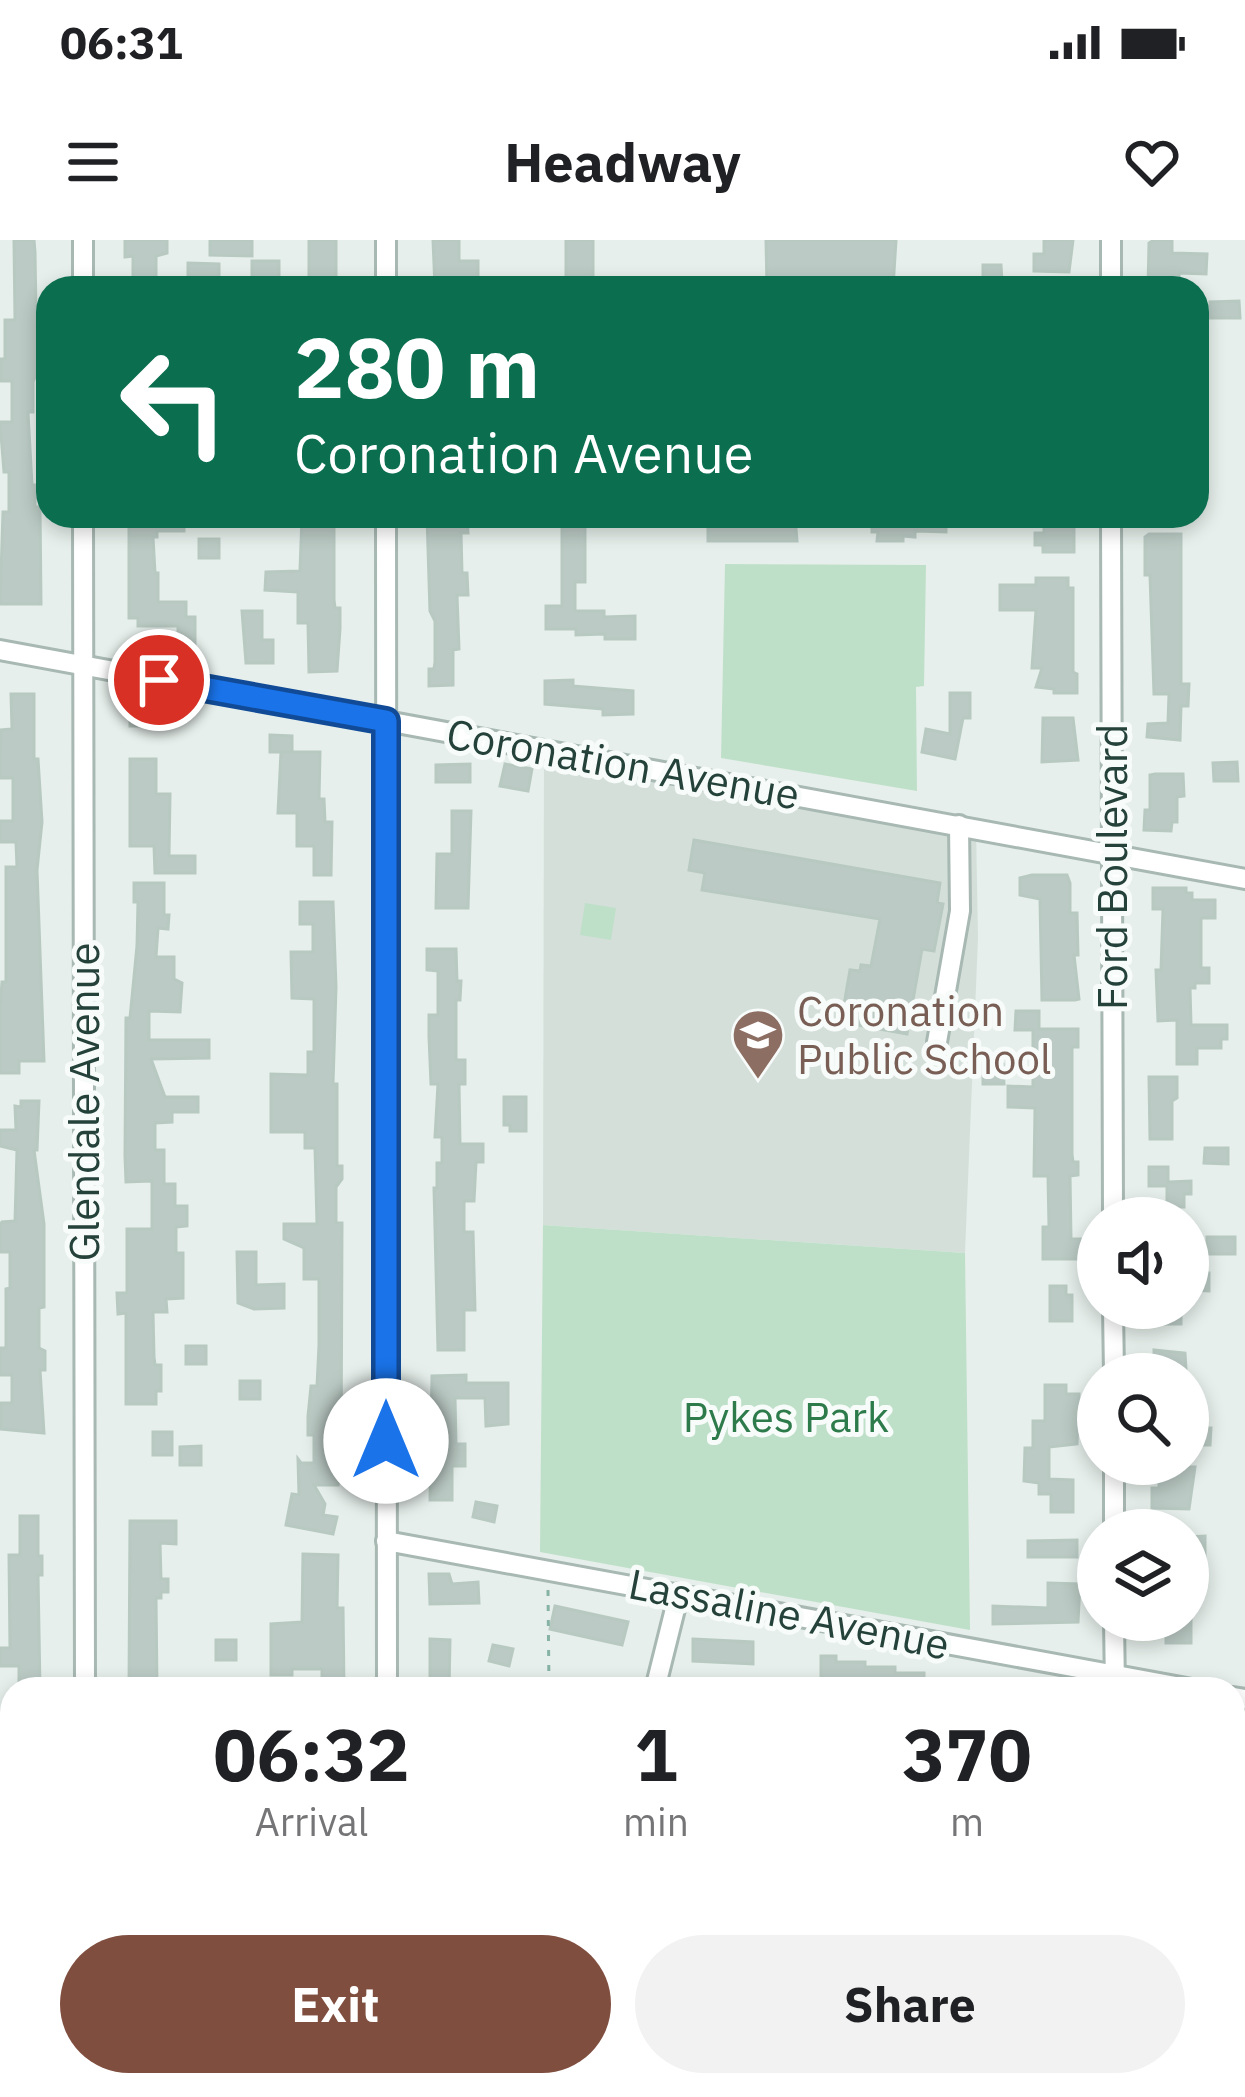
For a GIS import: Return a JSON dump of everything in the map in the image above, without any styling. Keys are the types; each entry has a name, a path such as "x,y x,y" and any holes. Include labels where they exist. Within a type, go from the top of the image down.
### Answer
{"street":[{"path":"83,240 83,276"},
{"path":"386,240 386,276"},
{"path":"1111,240 1111,276"},
{"name":"Glendale Avenue","path":"83,528 85,1677"},
{"path":"386,528 386,1677"},
{"name":"Ford Boulevard","path":"1112,528 1113,1197"},
{"name":"Coronation Avenue","path":"0,650 1245,879"},
{"path":"937,1042 960,910 959,825"},
{"name":"Lassaline Avenue","path":"386,1540 679,1593 1091,1677"},
{"path":"658,1677 679,1593"},
{"path":"1114,1641 1115,1677"}],"path":[{"path":"548,1582 549,1677"}],"shaded area":[{"name":"Coronation Public School","path":"544,744 976,828 978,938 965,1253 543,1225"}],"green space":[{"path":"725,564 926,565 924,686 916,687 917,791 721,758"},
{"path":"585,903 616,908 611,940 580,935"},
{"name":"Pykes Park","path":"543,1225 965,1253 970,1630 540,1552"}],"building":[{"path":"14,240 34,240 36,374 33,412 28,412 36,528 40,528 41,604 0,604 9,472 4,472 0,422 12,422 12,381 1,381 1,359 5,359 5,320 15,320"},
{"path":"125,240 167,240 167,253 156,256 156,276 133,276 133,256 125,257"},
{"path":"210,240 252,240 252,256 210,255"},
{"path":"309,240 336,240 336,276 309,276"},
{"path":"433,240 459,240 459,261 478,261 478,276 434,276"},
{"path":"566,240 593,240 593,276 566,276"},
{"path":"766,240 896,240 894,276 767,276"},
{"path":"1044,240 1073,240 1069,272 1034,271 1034,254 1044,254"},
{"path":"1172,240 1172,253 1207,254 1206,274 1148,276 1149,243"},
{"path":"252,261 279,261 279,276 252,276"},
{"path":"188,263 219,264 219,276 188,276"},
{"path":"983,265 1001,265 1002,276 983,276"},
{"path":"1239,301 1240,318 1210,318 1210,302"},
{"path":"129,528 184,528 157,531 153,537 155,573 158,602 186,602 186,617 195,617 195,644 178,644 178,626 138,626 138,618 129,618"},
{"path":"302,528 334,528 334,600 335,608 340,608 337,671 309,672 308,623 298,623 298,592 265,590 266,572 300,571"},
{"path":"427,528 468,528 468,533 461,533 468,595 457,595 459,649 453,650 453,685 429,686 429,669 434,669 435,662 435,621 430,611"},
{"path":"562,528 585,528 585,582 575,582 575,611 635,616 635,639 546,629 546,606 562,606"},
{"path":"708,528 796,528 797,541 708,541"},
{"path":"872,528 946,528 946,532 915,531 915,537 903,536 903,541 877,541 878,532"},
{"path":"1044,528 1074,528 1074,552 1043,552 1043,545 1035,545 1035,533 1044,533"},
{"path":"1181,534 1181,684 1189,684 1188,706 1181,706 1180,740 1147,737 1148,724 1168,723 1169,694 1154,694 1150,575 1145,575 1145,537"},
{"path":"199,539 219,539 219,558 199,558"},
{"path":"1036,578 1068,578 1068,588 1073,588 1077,693 1036,687 1042,668 1032,668 1036,610 1000,610 1000,585 1036,585"},
{"path":"242,611 262,611 262,640 273,640 273,663 246,663"},
{"path":"573,680 573,686 633,691 633,714 603,715 603,709 545,704 545,681"},
{"path":"950,693 970,693 970,718 963,718 955,759 922,752 926,729 950,734"},
{"path":"11,694 34,694 34,759 38,759 42,822 37,870 44,1061 19,1061 19,1073 0,1073 6,867 17,867 16,842 0,842 0,821 13,821 13,778 0,778 1,730 12,729"},
{"path":"130,698 152,698 151,726 130,726"},
{"path":"1043,718 1073,718 1078,760 1042,762"},
{"path":"270,735 292,736 292,752 270,752"},
{"path":"281,752 320,752 319,799 324,799 325,822 332,822 331,875 314,875 314,846 297,846 297,813 278,813"},
{"path":"130,759 156,759 156,794 170,794 169,856 195,856 195,873 155,873 154,846 130,846"},
{"path":"1237,762 1238,781 1214,781 1213,763"},
{"path":"470,764 470,782 436,782 436,765"},
{"path":"505,764 532,769 528,791 500,786"},
{"path":"1183,774 1184,796 1177,797 1177,822 1172,822 1171,831 1144,830 1145,810 1150,810 1150,775"},
{"path":"452,811 471,811 468,908 436,908 437,854 452,854"},
{"path":"694,840 940,883 937,903 943,904 934,951 922,949 907,1034 841,1022 850,970 871,966 880,919 702,890 705,873 689,870"},
{"path":"1067,875 1070,913 1077,913 1078,955 1074,955 1079,999 1042,1000 1040,899 1020,895 1020,878"},
{"path":"134,883 164,883 168,929 158,928 156,957 174,957 174,979 182,983 180,1012 149,1011 149,1040 209,1040 209,1058 151,1059 165,1097 198,1097 198,1112 172,1112 172,1122 155,1123 155,1150 164,1150 164,1184 175,1184 175,1206 187,1206 187,1226 176,1227 176,1253 183,1253 183,1298 166,1299 167,1312 153,1312 155,1365 161,1365 156,1404 126,1404 126,1313 118,1314 117,1293 127,1293 127,1229 152,1229 152,1181 126,1182 126,1018 130,1018 137,946"},
{"path":"1153,888 1186,888 1192,900 1215,900 1215,918 1201,918 1201,968 1209,968 1209,983 1190,988 1191,1025 1227,1025 1227,1039 1221,1039 1221,1048 1197,1048 1197,1064 1177,1064 1177,1020 1158,1021 1156,970 1161,970 1163,909 1153,909"},
{"path":"300,902 333,902 333,1084 337,1084 337,1166 342,1166 336,1187 336,1223 342,1223 341,1468 338,1485 314,1485 325,1504 323,1515 337,1517 333,1534 286,1525 292,1494 299,1495 298,1459 314,1463 308,1416 311,1386 317,1386 319,1345 319,1279 304,1279 304,1248 284,1239 284,1224 317,1224 315,1148 305,1148 305,1132 271,1132 271,1074 308,1075 308,1052 314,1052 314,999 292,998 291,952 313,952 313,924 300,924"},
{"path":"427,949 456,949 457,981 461,981 460,1000 456,1000 456,1060 465,1060 465,1084 459,1084 460,1144 483,1144 483,1162 476,1162 474,1201 464,1201 464,1232 473,1232 475,1310 464,1310 464,1350 438,1350 434,1188 437,1163 442,1163 442,1137 435,1137 438,1084 431,1084 429,1015 438,1015 438,971 427,970"},
{"path":"1016,1011 1039,1011 1039,1029 1078,1029 1078,1047 1072,1047 1072,1154 1078,1175 1070,1176 1071,1239 1077,1239 1077,1259 1043,1259 1043,1227 1049,1227 1048,1176 1034,1176 1035,1108 1008,1107 1008,1086 1033,1087 1033,1030 1015,1030"},
{"path":"983,1064 1003,1064 1004,1084 983,1084"},
{"path":"1149,1077 1177,1077 1172,1139 1150,1139"},
{"path":"504,1097 526,1097 526,1131 510,1131 510,1125 504,1125"},
{"path":"21,1101 39,1101 34,1150 44,1224 39,1348 45,1351 45,1370 40,1370 44,1433 1,1429 1,1403 12,1403 12,1375 0,1375 0,1348 6,1348 10,1252 0,1252 0,1225 15,1221 17,1150 0,1146 0,1130 16,1130 15,1106 21,1107"},
{"path":"1205,1148 1228,1148 1228,1164 1204,1163"},
{"path":"1149,1167 1168,1167 1168,1182 1191,1181 1191,1194 1167,1197 1167,1186 1149,1186"},
{"path":"1209,1237 1235,1237 1235,1254 1209,1254"},
{"path":"237,1252 256,1252 256,1285 284,1284 284,1308 254,1309 238,1303"},
{"path":"1050,1286 1066,1286 1066,1295 1072,1295 1072,1321 1050,1321"},
{"path":"186,1346 206,1346 206,1364 186,1364"},
{"path":"466,1375 466,1383 508,1383 508,1424 486,1426 485,1398 455,1398 456,1444 465,1444 465,1466 452,1466 452,1500 430,1500 432,1376"},
{"path":"240,1381 260,1381 260,1399 240,1399"},
{"path":"1045,1385 1066,1385 1066,1394 1077,1394 1077,1444 1049,1447 1049,1479 1073,1480 1073,1512 1051,1512 1051,1494 1039,1494 1039,1483 1024,1481 1025,1448 1033,1448 1033,1421 1045,1421"},
{"path":"153,1432 172,1432 172,1455 153,1455"},
{"path":"201,1446 201,1465 180,1465 180,1447"},
{"path":"1192,1485 1189,1509 1152,1508 1152,1488"},
{"path":"476,1502 497,1506 494,1522 473,1517"},
{"path":"20,1516 38,1516 40,1677 19,1677 19,1666 0,1666 0,1648 10,1648 9,1555 20,1555"},
{"path":"130,1521 176,1521 176,1544 160,1543 161,1579 168,1579 168,1592 156,1598 157,1677 129,1677"},
{"path":"1077,1540 1077,1557 1028,1557 1028,1541"},
{"path":"303,1554 338,1555 344,1677 322,1677 322,1669 271,1675 271,1624 302,1622"},
{"path":"429,1574 449,1574 452,1584 478,1582 479,1603 430,1604"},
{"path":"1048,1583 1077,1584 1077,1622 993,1624 993,1606 1048,1608"},
{"path":"555,1606 628,1622 622,1645 550,1629"},
{"path":"430,1639 450,1640 449,1677 430,1677"},
{"path":"693,1639 753,1642 753,1664 693,1661"},
{"path":"216,1640 236,1640 236,1660 216,1660"},
{"path":"493,1645 513,1649 509,1666 489,1661"},
{"path":"821,1656 836,1656 836,1662 865,1662 865,1667 895,1667 895,1673 924,1673 924,1677 821,1677"}],"place":[{"name":"Coronation Public School","path":"758,1081"}],"route":[{"path":"159,680 386,721 386,1441"}]}
